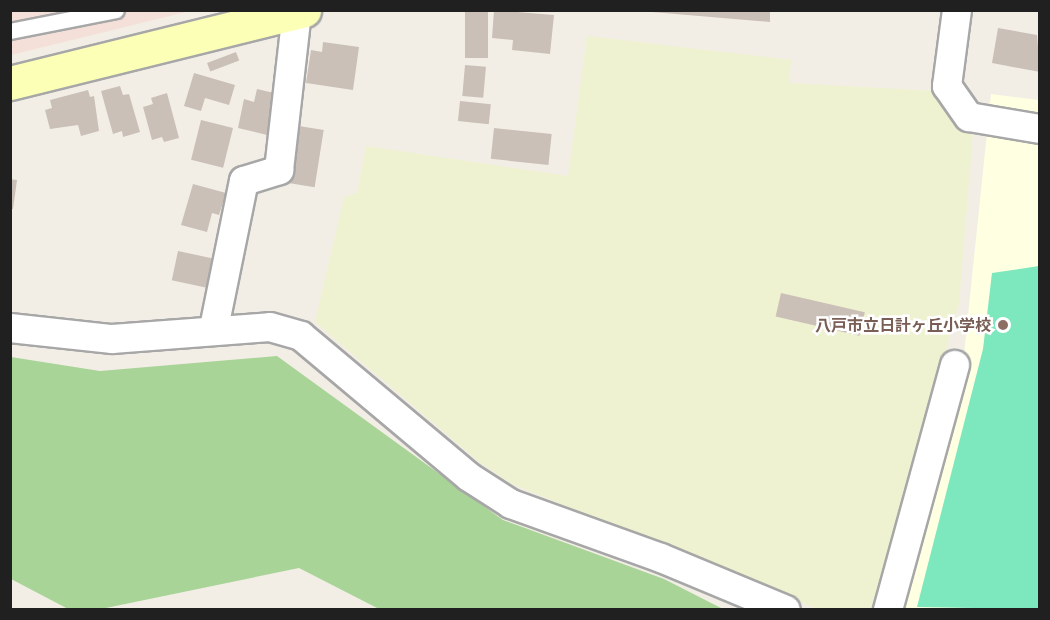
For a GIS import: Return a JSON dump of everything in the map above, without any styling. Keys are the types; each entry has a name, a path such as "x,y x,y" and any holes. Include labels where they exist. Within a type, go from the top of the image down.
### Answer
{"street":[{"path":"957,10 946,86 969,117 1040,129"},
{"path":"10,83 301,11 279,170 244,181 214,328"},
{"path":"10,328 112,339 214,328 270,327 301,336 469,477 511,504 662,558 786,609"},
{"path":"888,609 956,366"}],"lane":[{"path":"10,31 116,10"}],"shaded area":[{"path":"10,11 190,11 11,55"},
{"path":"587,36 791,60 789,83 937,91 973,132 959,304 873,609 817,609 512,484 479,462 315,322 344,197 357,193 366,146 568,176"},
{"name":"八戸市立日計ヶ丘小学校","path":"991,94 1039,100 1039,609 899,610 963,364"}],"green space":[{"name":"八戸市立日計ヶ丘小学校","path":"1039,266 1039,609 917,607 983,349 992,273"},
{"path":"277,356 503,520 664,579 723,609 379,609 299,568 101,609 70,610 11,579 11,357 100,371"}],"building":[{"path":"465,10 488,10 488,58 465,58"},
{"path":"494,10 554,15 550,54 512,50 513,40 492,38"},
{"path":"652,10 770,10 770,22 652,12"},
{"path":"998,28 1037,35 1040,72 992,63"},
{"path":"323,42 359,47 353,90 306,83 311,50 322,52"},
{"path":"236,52 239,60 210,72 207,63"},
{"path":"465,65 486,67 483,98 462,96"},
{"path":"194,73 235,85 229,105 205,98 201,111 184,106"},
{"path":"120,86 123,95 129,94 140,132 123,137 122,131 113,134 101,91"},
{"path":"257,89 278,94 267,135 238,128 244,99 254,102"},
{"path":"88,90 90,97 94,96 99,131 81,136 78,125 50,129 45,110 52,108 50,100"},
{"path":"167,93 179,138 164,142 162,137 152,140 143,107 153,104 151,98"},
{"path":"460,101 491,104 489,124 458,121"},
{"path":"201,120 233,128 223,168 191,160"},
{"path":"299,126 324,130 315,187 290,183"},
{"path":"494,128 552,134 548,165 491,159"},
{"path":"10,179 17,180 13,209 10,209"},
{"path":"193,184 226,193 219,215 212,213 207,232 181,225"},
{"path":"178,251 215,259 209,288 172,280"},
{"path":"781,293 865,312 859,336 776,316"}],"place":[{"name":"八戸市立日計ヶ丘小学校","path":"1003,325"}]}
